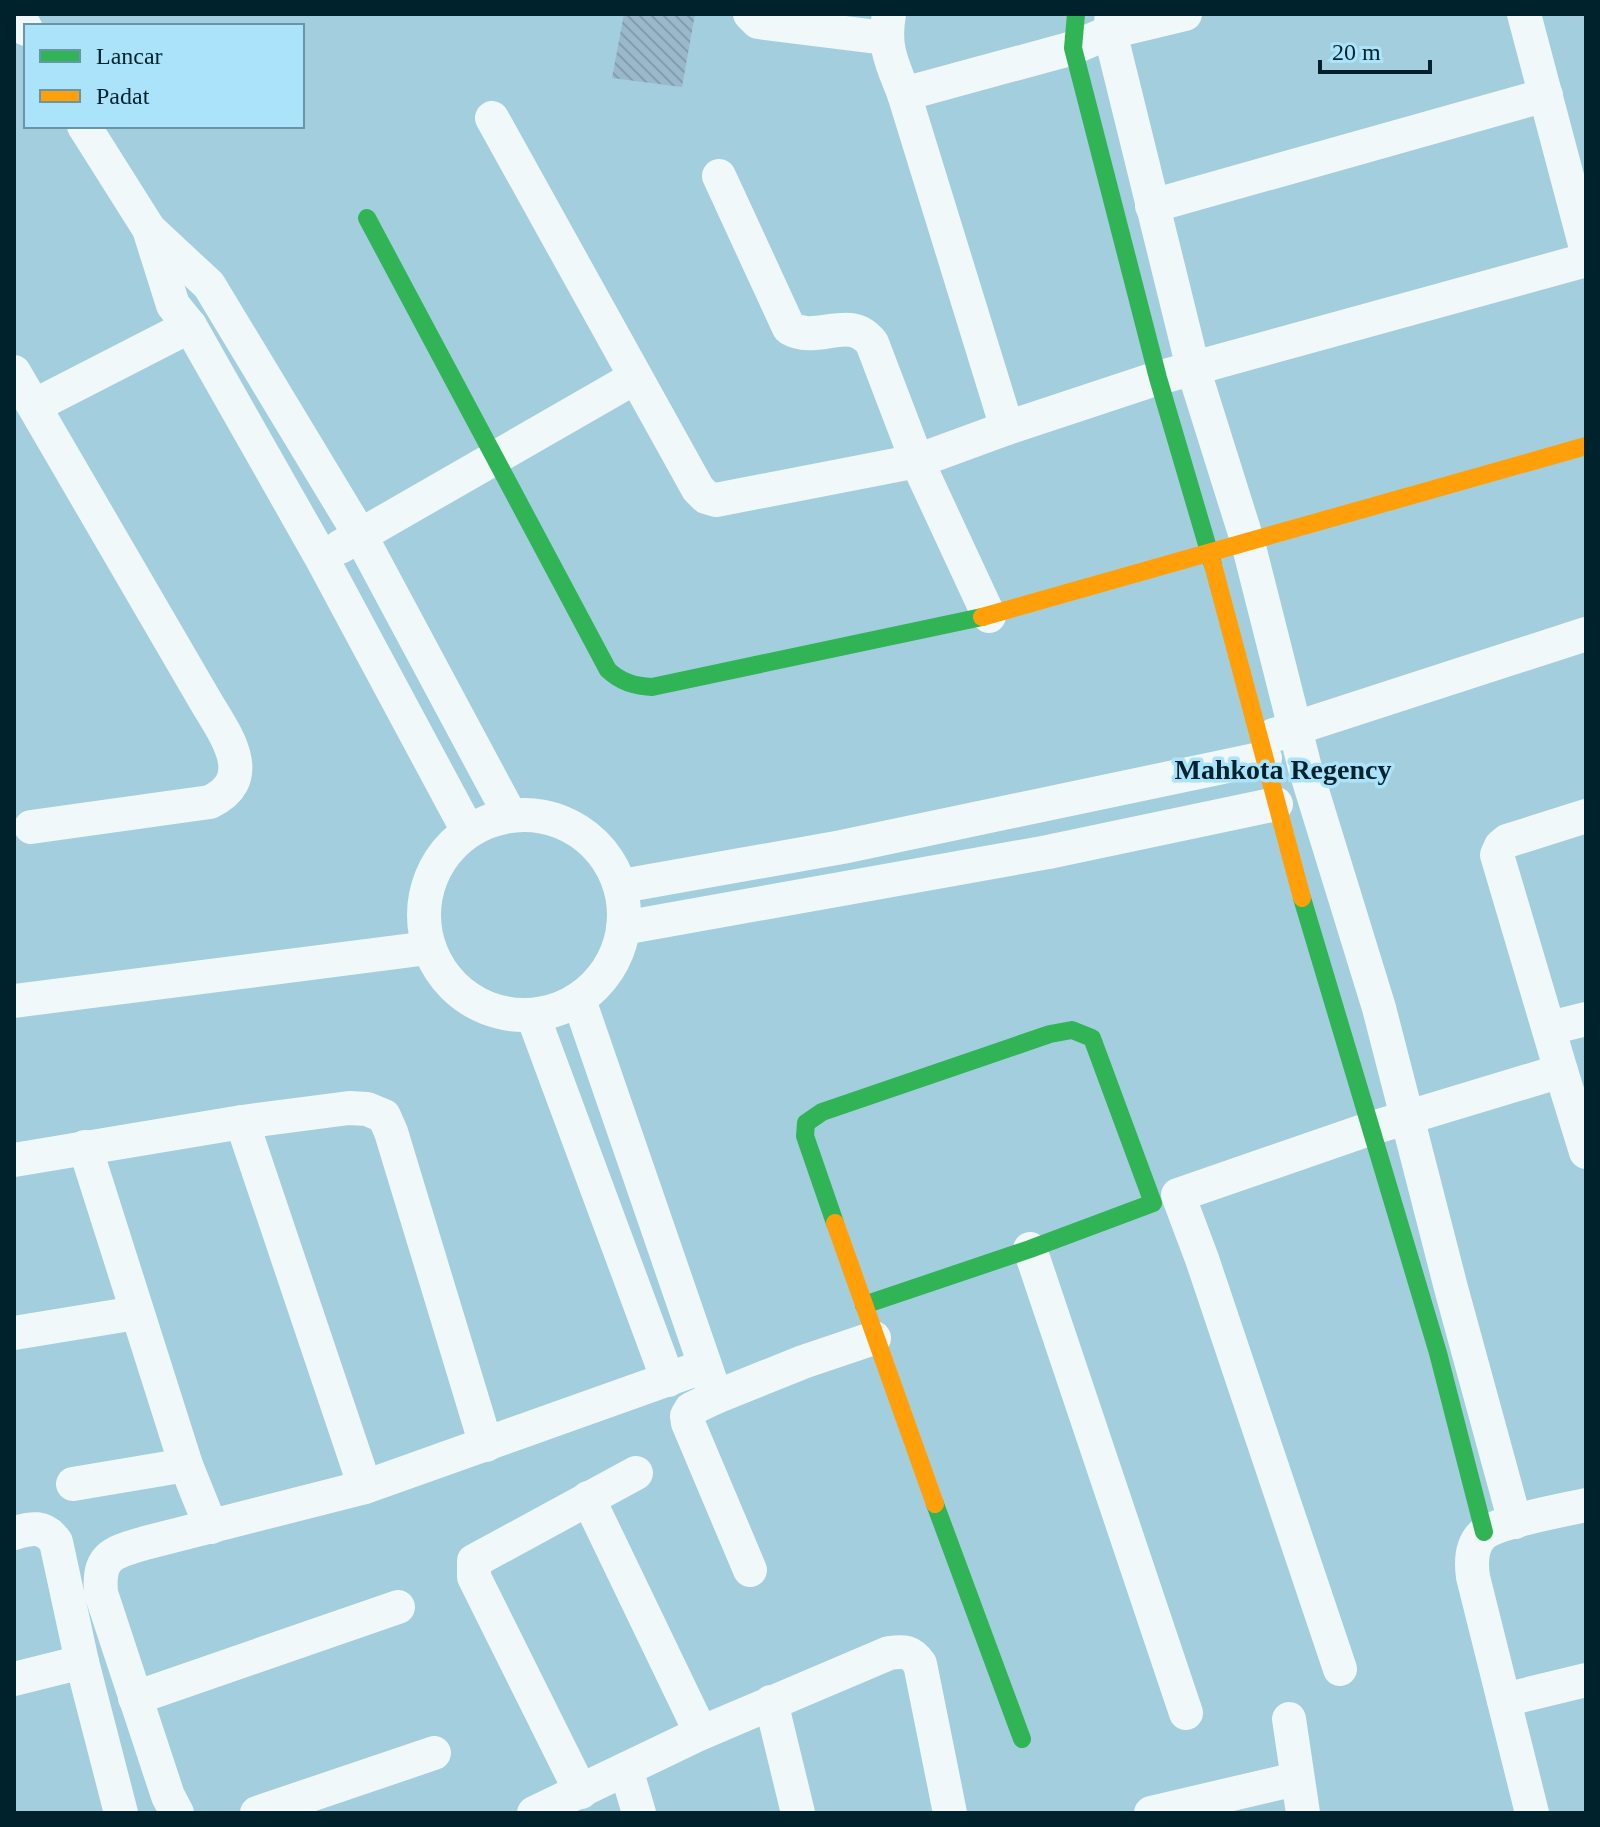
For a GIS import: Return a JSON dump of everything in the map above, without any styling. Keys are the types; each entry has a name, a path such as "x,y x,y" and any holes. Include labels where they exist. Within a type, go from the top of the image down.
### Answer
{"street":[{"path":"750,14 758,22 887,26 904,94 1007,428"},
{"path":"1076,14 1073,48 1158,378 1210,555 1276,804 1369,1129 1438,1353 1500,1527"},
{"path":"904,94 1073,48 1111,23 1185,14"},
{"path":"1524,14 1586,248"},
{"path":"1111,23 1152,206 1193,368 1248,543 1294,729 1379,1008 1500,1527"},
{"path":"1152,206 1546,95"},
{"path":"492,118 698,489 706,497 716,500 917,461 1158,378 1586,260"},
{"path":"85,128 149,229 209,285 360,535 510,815"},
{"path":"719,176 789,328 806,333 854,329 864,333 872,343 917,461 989,616"},
{"path":"367,218 608,670 620,681 636,687 652,687 989,616 1586,446"},
{"path":"149,229 173,305 190,326 321,557 468,831"},
{"path":"34,406 190,326"},
{"path":"14,372 210,708 232,748 237,766 233,784 223,796 210,802 31,827"},
{"path":"321,557 634,378"},
{"path":"622,886 842,847 1262,749 1294,729 1586,634"},
{"path":"623,928 1048,852 1276,804"},
{"path":"510,815 553,819 592,841 622,886 625,904 623,928 612,965 579,1000 557,1011 533,1016 499,1013 468,1000 443,977 428,948 423,904 437,862 468,831 510,815"},
{"path":"1584,1134 1561,1071 1497,855 1507,841 1586,816"},
{"path":"14,1001 428,948"},
{"path":"579,1000 710,1381"},
{"path":"533,1016 668,1380"},
{"path":"1550,1028 1586,1019"},
{"path":"1022,1739 874,1338 805,1136 806,1123 822,1112 1069,1028 1081,1030 1092,1038 1166,1199 1202,1259 1340,1669"},
{"path":"864,1305 1369,1129 1561,1071"},
{"path":"14,1160 242,1122 349,1108 367,1109 384,1116 486,1445"},
{"path":"242,1122 365,1487"},
{"path":"85,1147 186,1465 211,1527"},
{"path":"1030,1249 1186,1713"},
{"path":"14,1333 136,1313"},
{"path":"177,1813 168,1796 101,1593 99,1572 107,1560 121,1550 365,1487 668,1380 710,1381 803,1362 874,1338"},
{"path":"710,1381 688,1412 688,1423 750,1570"},
{"path":"73,1484 186,1465"},
{"path":"581,1792 473,1569 474,1561 636,1473"},
{"path":"588,1498 701,1733"},
{"path":"1532,1813 1471,1564 1473,1549 1500,1527 1586,1505"},
{"path":"14,1533 42,1529 56,1542 118,1812"},
{"path":"135,1698 398,1607"},
{"path":"534,1813 771,1702 889,1653 904,1651 915,1656 920,1664 950,1813"},
{"path":"14,1679 82,1662"},
{"path":"1504,1700 1586,1680"},
{"path":"771,1702 798,1813"},
{"path":"1289,1719 1303,1813"},
{"path":"257,1813 434,1753"},
{"path":"626,1769 639,1813"},
{"path":"1151,1813 1296,1779"}],"building":[{"path":"624,14 695,14 682,87 612,78"}],"traffic: fast":[{"path":"1076,14 1073,48 1158,378 1213,565"},
{"path":"367,218 608,670 618,678 652,687 982,617"},
{"path":"1302,898 1438,1353 1484,1532"},
{"path":"835,1223 805,1136 806,1123 822,1112 1050,1034 1072,1030 1092,1038 1153,1203 1030,1249 864,1305"},
{"path":"935,1504 1022,1739"}],"traffic: slow":[{"path":"982,617 1586,446"},
{"path":"1213,565 1302,898"},
{"path":"835,1223 935,1504"}],"district":[{"name":"Mahkota Regency","path":"1283,769"}]}
